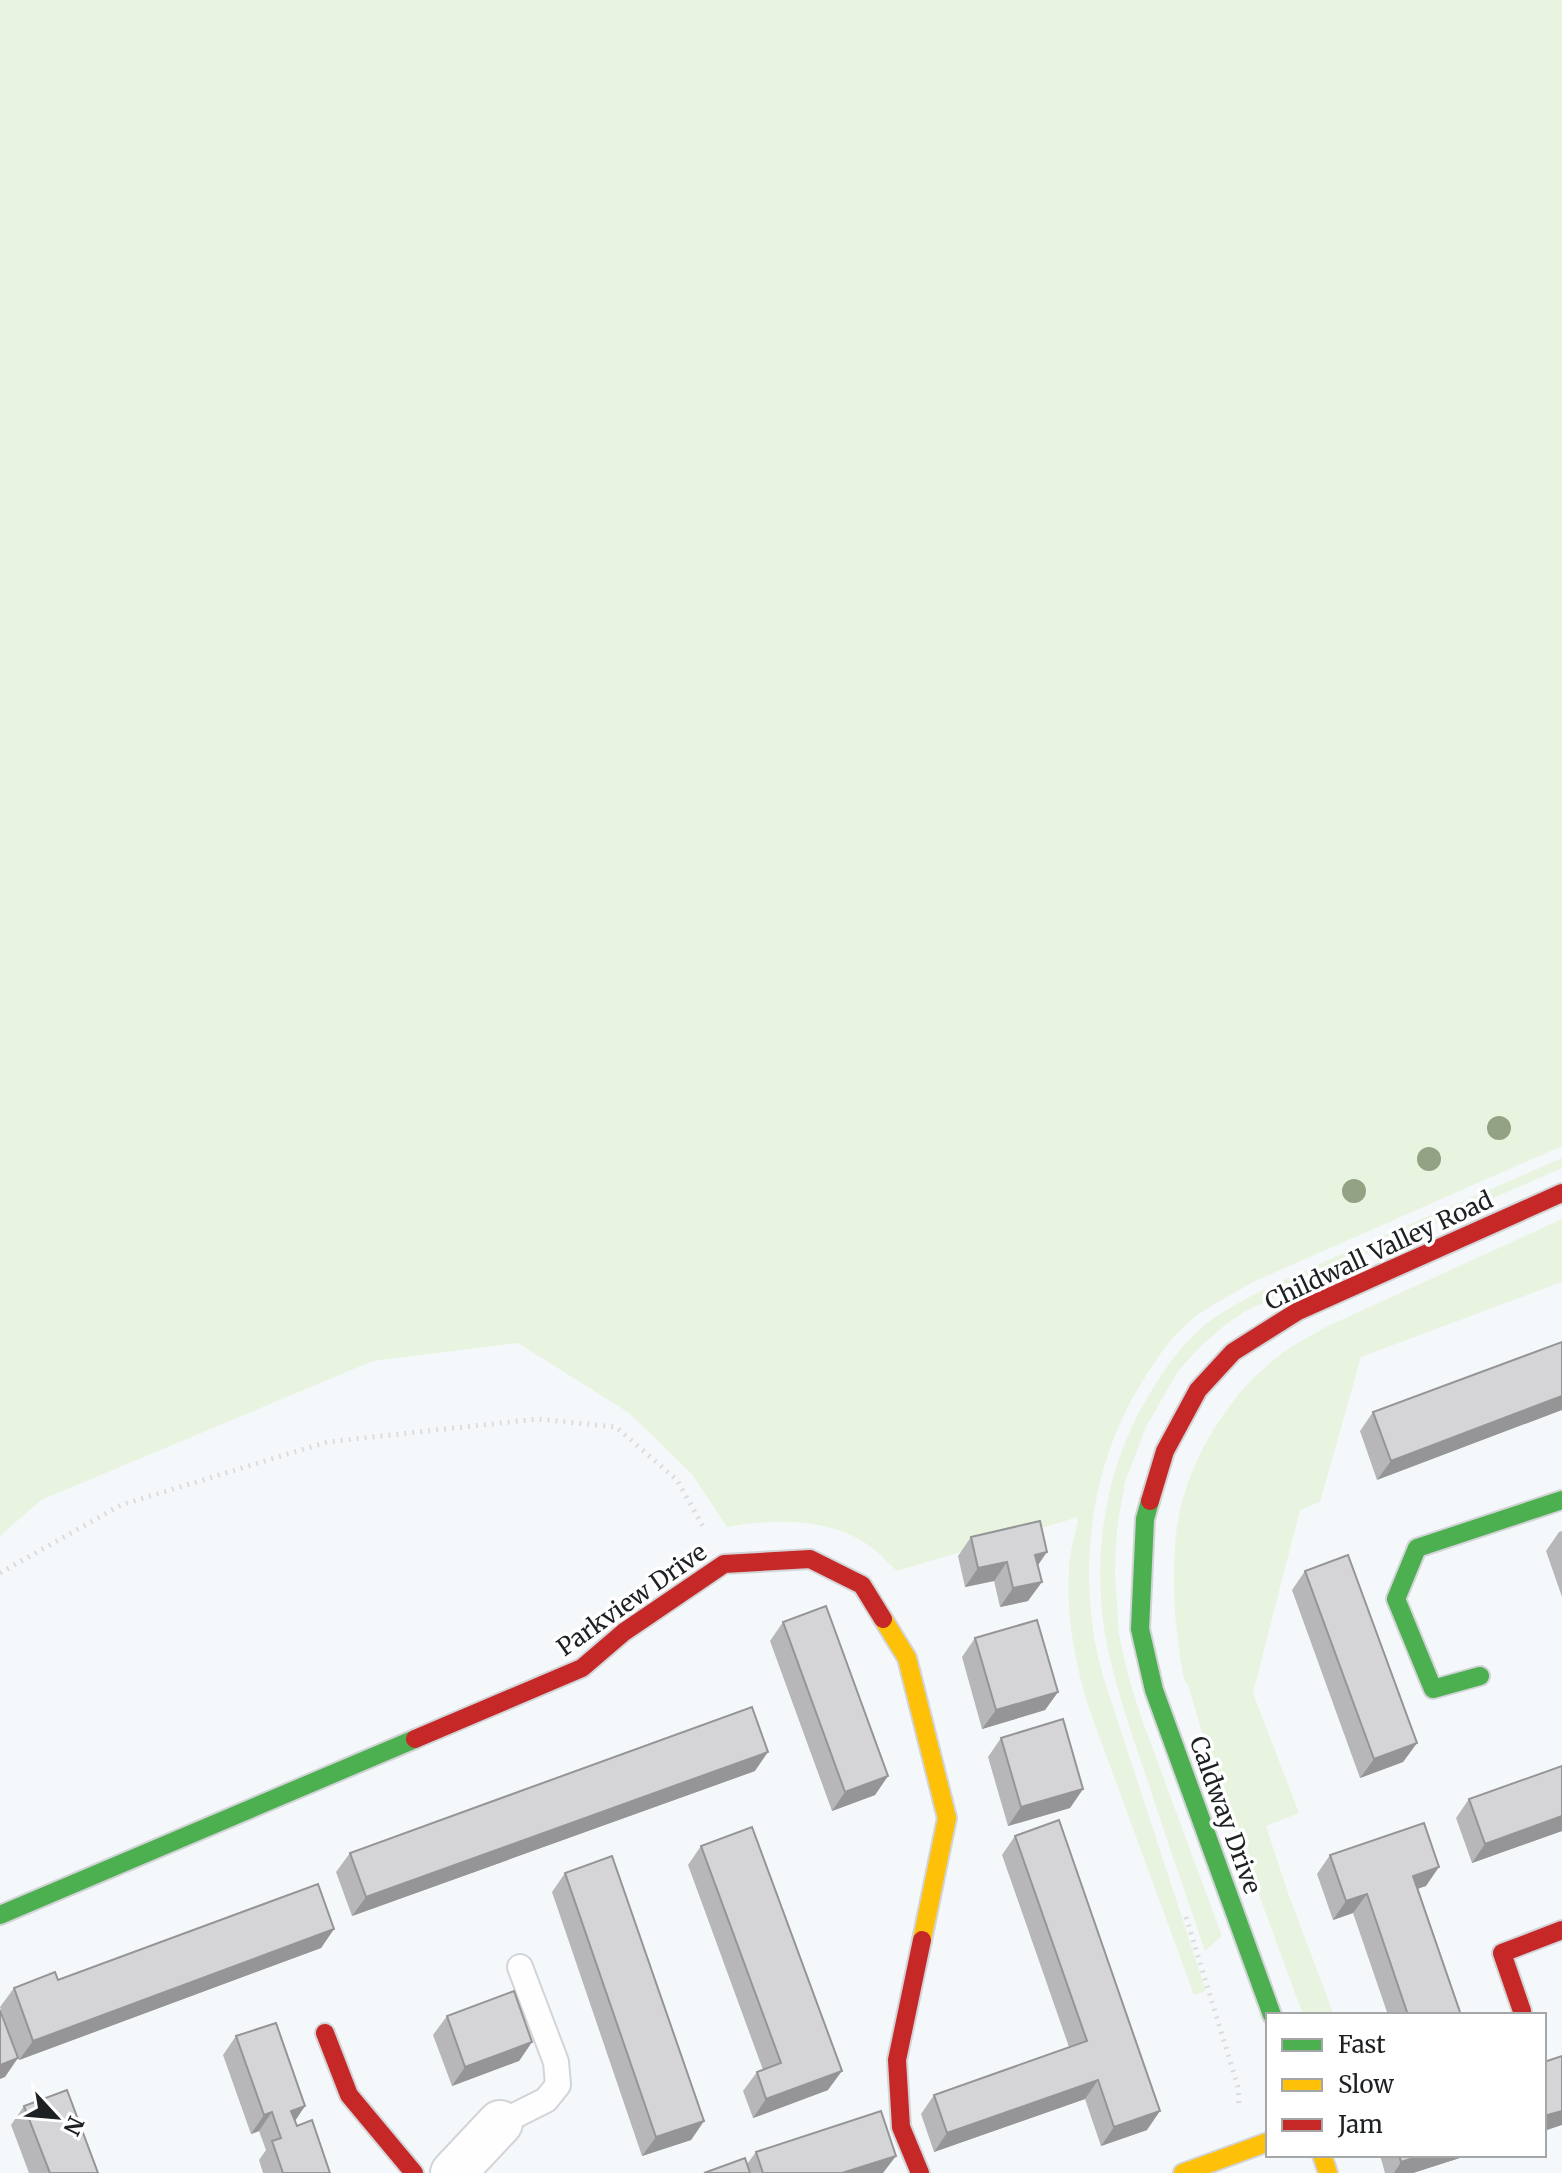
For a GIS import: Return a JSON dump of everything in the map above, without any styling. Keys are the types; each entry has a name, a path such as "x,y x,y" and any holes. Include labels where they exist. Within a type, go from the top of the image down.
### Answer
{"street":[{"name":"Childwall Valley Road","path":"1140,1629 1145,1519 1165,1451 1198,1390 1233,1352 1298,1311 1562,1193"},
{"path":"1480,1676 1433,1689 1396,1599 1417,1548 1562,1500"},
{"name":"Parkview Drive","path":"0,1915 582,1668 624,1632 724,1564 810,1559 862,1585 907,1658 947,1818 897,2060 901,2127 920,2173"},
{"name":"Caldway Drive","path":"1140,1629 1154,1690 1271,2013"},
{"path":"1522,2011 1502,1953 1562,1930"},
{"path":"325,2033 349,2095 414,2173"},
{"path":"453,2173 500,2123"},
{"path":"1183,2173 1266,2143"}],"lane":[{"path":"500,2123 546,2100 558,2085 556,2062 520,1967"}],"path":[{"path":"0,1573 121,1505 327,1442 537,1419 616,1427 677,1480 724,1564"},
{"path":"1182,1904 1238,2087 1241,2152"}],"green space":[{"path":"0,0 1562,0 1562,1146 1253,1282 1206,1309 1170,1341 1126,1410 1104,1469 1091,1532 1089,1565 1094,1635 1103,1676 1206,1991 1194,1995 1082,1686 1072,1635 1068,1584 1078,1517 897,1571 868,1545 836,1529 799,1522 762,1522 727,1527 691,1473 629,1413 518,1343 373,1361 41,1500 0,1536"},
{"path":"1562,1158 1562,1168 1244,1312 1202,1345 1178,1371 1146,1427 1125,1482 1117,1529 1115,1572 1119,1635 1140,1714 1222,1936 1205,1951 1124,1710 1105,1634 1101,1604 1101,1543 1112,1484 1132,1427 1178,1352 1220,1314 1284,1280"},
{"path":"1562,1219 1562,1282 1361,1357 1320,1502 1300,1510 1253,1693 1299,1813 1266,1826 1333,2013 1302,2013 1213,1769 1184,1680 1176,1626 1174,1571 1180,1511 1187,1486 1209,1437 1257,1374 1282,1353 1328,1326"}],"building":[{"path":"1562,1342 1562,1396 1391,1461 1373,1412"},
{"path":"1040,1521 1047,1552 1035,1555 1042,1582 1013,1588 1007,1562 978,1568 971,1537"},
{"path":"1348,1555 1417,1743 1374,1759 1305,1571"},
{"path":"826,1606 888,1776 845,1792 783,1622"},
{"path":"1037,1620 1058,1692 996,1710 975,1638"},
{"path":"752,1707 768,1752 366,1897 350,1853"},
{"path":"1063,1719 1083,1789 1021,1807 1001,1738"},
{"path":"1562,1766 1562,1816 1485,1844 1469,1799"},
{"path":"1059,1820 1160,2111 1114,2127 1098,2080 947,2133 934,2095 1087,2041 1015,1836"},
{"path":"1424,1823 1439,1867 1413,1876 1460,2013 1407,2013 1367,1894 1346,1901 1330,1855"},
{"path":"752,1827 842,2071 766,2099 757,2072 781,2063 701,1846"},
{"path":"612,1856 704,2121 656,2137 565,1873"},
{"path":"318,1884 334,1929 33,2041 14,1988 55,1972 58,1980"},
{"path":"514,1991 532,2042 465,2067 447,2016"},
{"path":"0,2010 18,2058 0,2065"},
{"path":"276,2023 305,2106 291,2111 297,2126 312,2120 330,2173 283,2173 272,2141 281,2138 272,2112 264,2115 236,2036"},
{"path":"1562,2056 1562,2111 1546,2115 1546,2061"},
{"path":"67,2090 98,2173 50,2173 24,2106"},
{"path":"881,2111 896,2156 842,2173 763,2173 756,2152"},
{"path":"1400,2157 1417,2157 1401,2162"},
{"path":"745,2158 750,2173 704,2173"}],"traffic: fast":[{"path":"1480,1676 1433,1689 1396,1599 1417,1548 1562,1500"},
{"path":"1150,1501 1145,1519 1140,1629 1154,1690 1271,2013"},
{"path":"0,1915 415,1739"}],"traffic: slow":[{"path":"883,1619 907,1658 947,1818 922,1940"},
{"path":"1183,2173 1266,2143"},
{"path":"1323,2157 1328,2173"}],"traffic: jam":[{"path":"1150,1501 1165,1451 1198,1390 1233,1352 1298,1311 1562,1193"},
{"path":"415,1739 582,1668 624,1632 724,1564 810,1559 862,1585 883,1619"},
{"path":"1522,2011 1502,1953 1562,1930"},
{"path":"920,2173 901,2127 897,2060 922,1940"},
{"path":"325,2033 349,2095 414,2173"}]}
